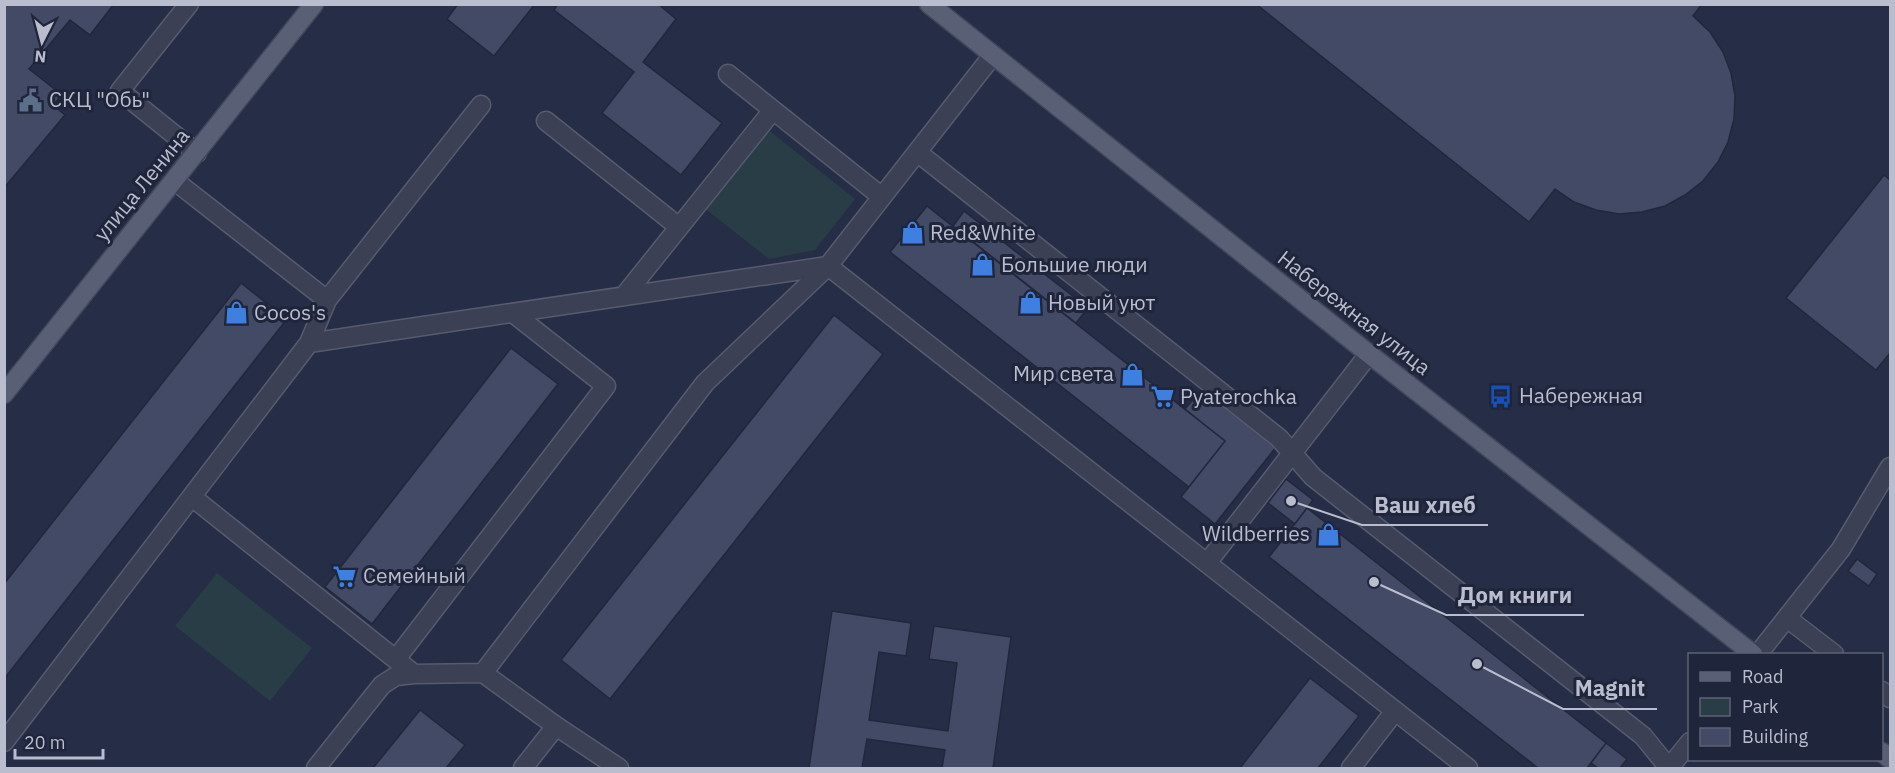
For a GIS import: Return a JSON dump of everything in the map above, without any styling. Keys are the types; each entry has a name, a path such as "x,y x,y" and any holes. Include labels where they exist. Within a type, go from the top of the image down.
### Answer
{"main road":[{"name":"улица Ленина","path":"4,394 314,4"},
{"name":"Набережная улица","path":"929,4 1369,354 1752,653"}],"lane":[{"path":"189,4 120,91 197,153"},
{"path":"483,673 705,383 828,266 993,55"},
{"path":"728,74 882,197"},
{"path":"4,742 309,343 327,300 481,105"},
{"path":"624,296 772,110"},
{"path":"546,121 679,227"},
{"path":"917,152 1293,452 1313,477 1643,736 1669,768 1688,743"},
{"path":"175,181 327,300"},
{"path":"309,343 828,266 1468,768"},
{"path":"396,659 606,386 513,313"},
{"path":"1207,563 1369,354"},
{"path":"1759,653 1841,549 1890,467"},
{"path":"192,497 414,674"},
{"path":"1787,618 1833,653"},
{"path":"316,768 382,685 396,676 483,673 619,768"},
{"path":"1351,768 1395,711"},
{"path":"523,768 556,726"}],"green space":[{"path":"766,128 855,199 815,250 769,259 704,208"},
{"path":"217,573 312,648 270,701 175,626"}],"building":[{"name":"СКЦ \"Обь\"","path":"4,4 114,4 90,35 70,20 29,69 62,95 53,105 65,115 4,188"},
{"path":"458,4 535,4 494,56 447,19"},
{"path":"558,4 658,4 676,19 643,62 722,123 681,175 602,113 634,72 554,10"},
{"path":"1256,4 1702,4 1693,16 1710,32 1723,52 1731,73 1735,96 1734,119 1728,142 1718,162 1703,181 1685,195 1665,206 1642,212 1619,214 1596,210 1574,202 1555,189 1529,222"},
{"path":"1884,175 1890,180 1890,353 1876,370 1786,298"},
{"path":"927,206 1225,441 1189,487 890,252"},
{"path":"964,211 1088,308 1076,323 953,226"},
{"path":"241,283 287,319 4,679 4,584"},
{"path":"834,315 883,354 610,699 561,660"},
{"path":"511,348 558,384 372,624 325,587"},
{"path":"1203,388 1277,446 1215,524 1181,497 1225,441 1185,409"},
{"path":"1286,479 1313,500 1295,524 1268,503"},
{"path":"1307,508 1606,743 1587,768 1538,768 1269,557"},
{"path":"1857,559 1877,574 1869,586 1848,571"},
{"path":"832,611 911,623 906,656 879,652 869,720 948,731 957,663 929,659 934,626 1011,637 993,768 942,768 945,750 867,739 862,768 809,768"},
{"path":"1310,678 1359,716 1318,768 1240,768"},
{"path":"420,710 465,745 446,768 373,768"},
{"path":"1606,743 1627,759 1620,768 1598,768 1591,763"}],"place":[{"name":"СКЦ \"Обь\"","path":"31,100"},
{"name":"Red&White","path":"912,233"},
{"name":"Большие люди","path":"983,265"},
{"name":"Новый уют","path":"1030,303"},
{"name":"Cocos's","path":"236,313"},
{"name":"Мир света","path":"1132,374"},
{"name":"Набережная","path":"1501,396"},
{"name":"Pyaterochka","path":"1162,397"},
{"name":"Ваш хлеб","path":"1291,501"},
{"name":"Wildberries","path":"1328,534"},
{"name":"Семейный","path":"345,576"},
{"name":"Дом книги","path":"1374,582"},
{"name":"Magnit","path":"1477,664"}]}
